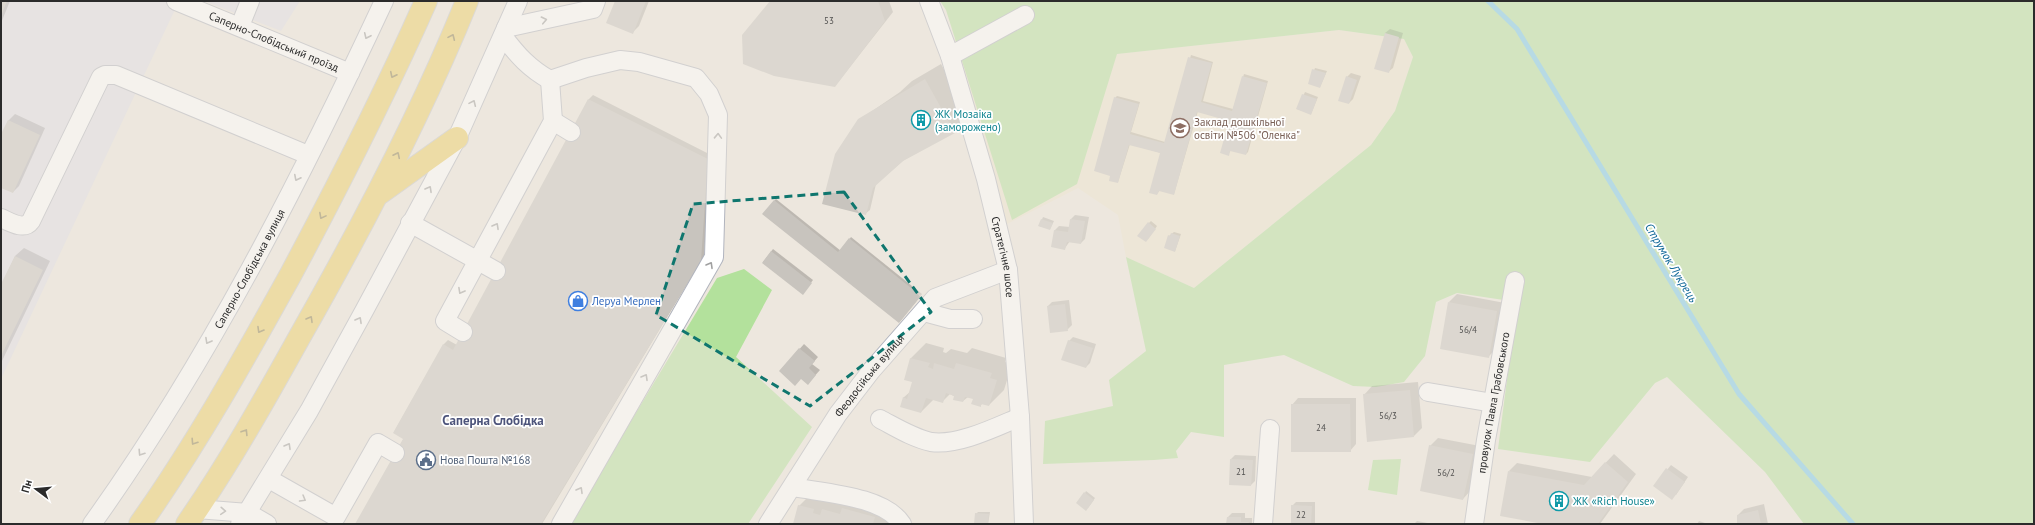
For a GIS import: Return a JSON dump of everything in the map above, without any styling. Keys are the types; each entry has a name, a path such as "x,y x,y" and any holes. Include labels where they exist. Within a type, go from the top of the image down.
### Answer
{"main road":[{"path":"140,524 208,420 263,325 363,136 402,57 426,1"},
{"path":"192,517 262,403 378,195 418,113 467,1"},
{"path":"378,195 456,138"}],"street":[{"name":"Саперно-Слобідський проїзд","path":"176,1 240,26 350,73"},
{"path":"240,26 250,1"},
{"name":"Саперно-Слобідська вулиця","path":"92,524 163,420 272,228 350,73 384,1"},
{"path":"244,519 269,479 364,311 456,138 518,1"},
{"path":"504,32 593,9 596,1"},
{"name":"Стратегічне шосе","path":"929,1 950,56 986,179 1008,270 1020,417 1024,524"},
{"path":"950,56 1025,15"},
{"path":"504,32 520,58 535,72 550,80 586,68 620,60 639,62 696,78 709,94 718,115 714,257 561,524"},
{"path":"1,218 23,226 29,224 101,77 105,75 116,75 308,155"},
{"path":"463,332 445,321 553,121 550,80"},
{"path":"553,121 571,132"},
{"path":"410,224 496,271"},
{"name":"Феодосійська вулиця","path":"768,524 793,487 838,414 871,371 935,298 1008,270"},
{"name":"провулок Павла Грабовського","path":"1474,524 1492,403 1514,281"},
{"path":"924,312 950,319 973,319"},
{"path":"1428,392 1492,403"},
{"path":"880,419 913,436 932,442 950,442 1020,417"},
{"path":"1264,524 1270,429"},
{"path":"269,479 341,521 378,443 395,452"},
{"path":"793,487 866,501 883,507 899,518 902,524"},
{"path":"192,517 244,519 267,524"}],"highlighted area":[{"path":"844,192 931,312 810,406 656,315 693,204"}],"shaded area":[{"path":"1,1 179,1 1,379"},
{"path":"204,1 300,1 281,31"},
{"name":"Заклад дошкільної освіти №506 \"Оленка\"","path":"1018,1 1055,1 1117,54 1339,30 1404,39 1413,57 1395,111 1371,145 1194,288 1126,257 1118,215 1078,188 1005,225 950,41"}],"green space":[{"path":"940,1 2034,1 2034,524 1804,524 1765,472 1667,377 1655,383 1590,462 1498,449 1517,302 1457,293 1436,302 1425,356 1404,382 1376,387 1353,386 1284,355 1224,365 1224,437 1191,432 1176,451 1178,458 1043,464 1045,421 1113,406 1109,380 1146,351 1126,257 1194,288 1371,145 1395,111 1413,57 1404,39 1339,30 1117,54 1077,184 1012,220 946,10"},
{"path":"744,269 772,290 736,357 812,427 748,524 569,524 717,278"},
{"path":"1401,459 1397,495 1368,490 1373,460"}],"building":[{"path":"1,1 7,1 1,16"},
{"path":"615,1 646,1 633,34 606,23"},
{"path":"770,1 878,1 885,21 835,87 774,76 743,64 742,35"},
{"path":"1385,33 1399,37 1389,73 1374,69"},
{"path":"1188,57 1212,63 1201,102 1232,111 1242,76 1267,83 1246,155 1230,151 1229,156 1220,153 1229,121 1197,112 1174,195 1159,191 1157,195 1149,193 1160,153 1129,145 1118,183 1109,181 1110,176 1094,171 1114,97 1139,104 1130,134 1164,143"},
{"path":"1312,69 1326,73 1320,88 1308,84"},
{"path":"1346,76 1357,80 1349,104 1338,101"},
{"path":"925,79 955,133 903,161 873,188 866,215 822,204 835,154 858,119"},
{"path":"1302,94 1317,99 1311,115 1296,109"},
{"name":"Леруа Мерлен","path":"588,99 708,159 701,261 541,524 355,524 403,439 393,433 443,344 453,350"},
{"path":"8,120 40,135 13,193 1,188 1,134"},
{"path":"774,200 838,252 849,238 921,296 899,323 762,214"},
{"path":"1041,219 1053,223 1050,230 1038,226"},
{"path":"1070,219 1085,221 1081,244 1067,242 1065,250 1051,247 1054,230 1068,232"},
{"path":"1148,222 1156,229 1146,242 1137,236"},
{"path":"1171,233 1180,236 1175,252 1164,248 1168,235 1170,236"},
{"path":"771,251 812,283 803,295 762,263"},
{"path":"15,256 43,270 1,356 1,284"},
{"path":"1448,302 1497,311 1489,358 1440,349"},
{"path":"1065,304 1068,331 1050,333 1047,306"},
{"path":"1068,340 1093,348 1086,368 1061,360"},
{"path":"799,348 815,361 809,368 816,375 808,385 801,379 795,386 779,371"},
{"path":"910,358 930,363 928,367 933,369 934,363 954,369 956,363 992,373 990,378 997,380 989,406 981,404 981,407 971,404 973,399 965,397 963,402 953,400 954,396 946,393 943,403 926,398 921,413 900,407 903,397 907,399 912,382 904,380"},
{"path":"1410,390 1414,437 1367,442 1363,394"},
{"path":"1291,404 1350,404 1351,452 1291,452"},
{"path":"1429,445 1473,454 1463,500 1420,491"},
{"path":"1230,459 1253,460 1251,486 1229,485"},
{"name":"ЖК «Rich House»","path":"1605,462 1628,482 1598,524 1543,524 1500,516 1508,471 1584,485"},
{"path":"1666,468 1685,482 1672,500 1653,486"},
{"path":"1084,492 1094,500 1086,511 1076,503"},
{"path":"798,505 814,509 813,513 820,515 822,509 840,514 842,508 875,517 873,524 793,524"},
{"path":"1291,505 1312,506 1311,524 1291,524"},
{"path":"1758,510 1761,524 1737,524 1737,515"},
{"path":"975,513 989,514 988,524 974,524"},
{"path":"1227,517 1241,517 1241,522 1249,522 1248,524 1226,524"}],"waterway":[{"name":"Струмок Лукрець","path":"1488,1 1517,29 1739,394 1853,524"}],"place":[{"name":"ЖК Мозаіка (заморожено)","path":"921,120"},
{"name":"Заклад дошкільної освіти №506 \"Оленка\"","path":"1180,128"},
{"name":"Леруа Мерлен","path":"578,301"},
{"name":"Нова Пошта №168","path":"426,460"},
{"name":"ЖК «Rich House»","path":"1559,501"}],"district":[{"name":"Саперна Слобідка","path":"493,420"}]}
